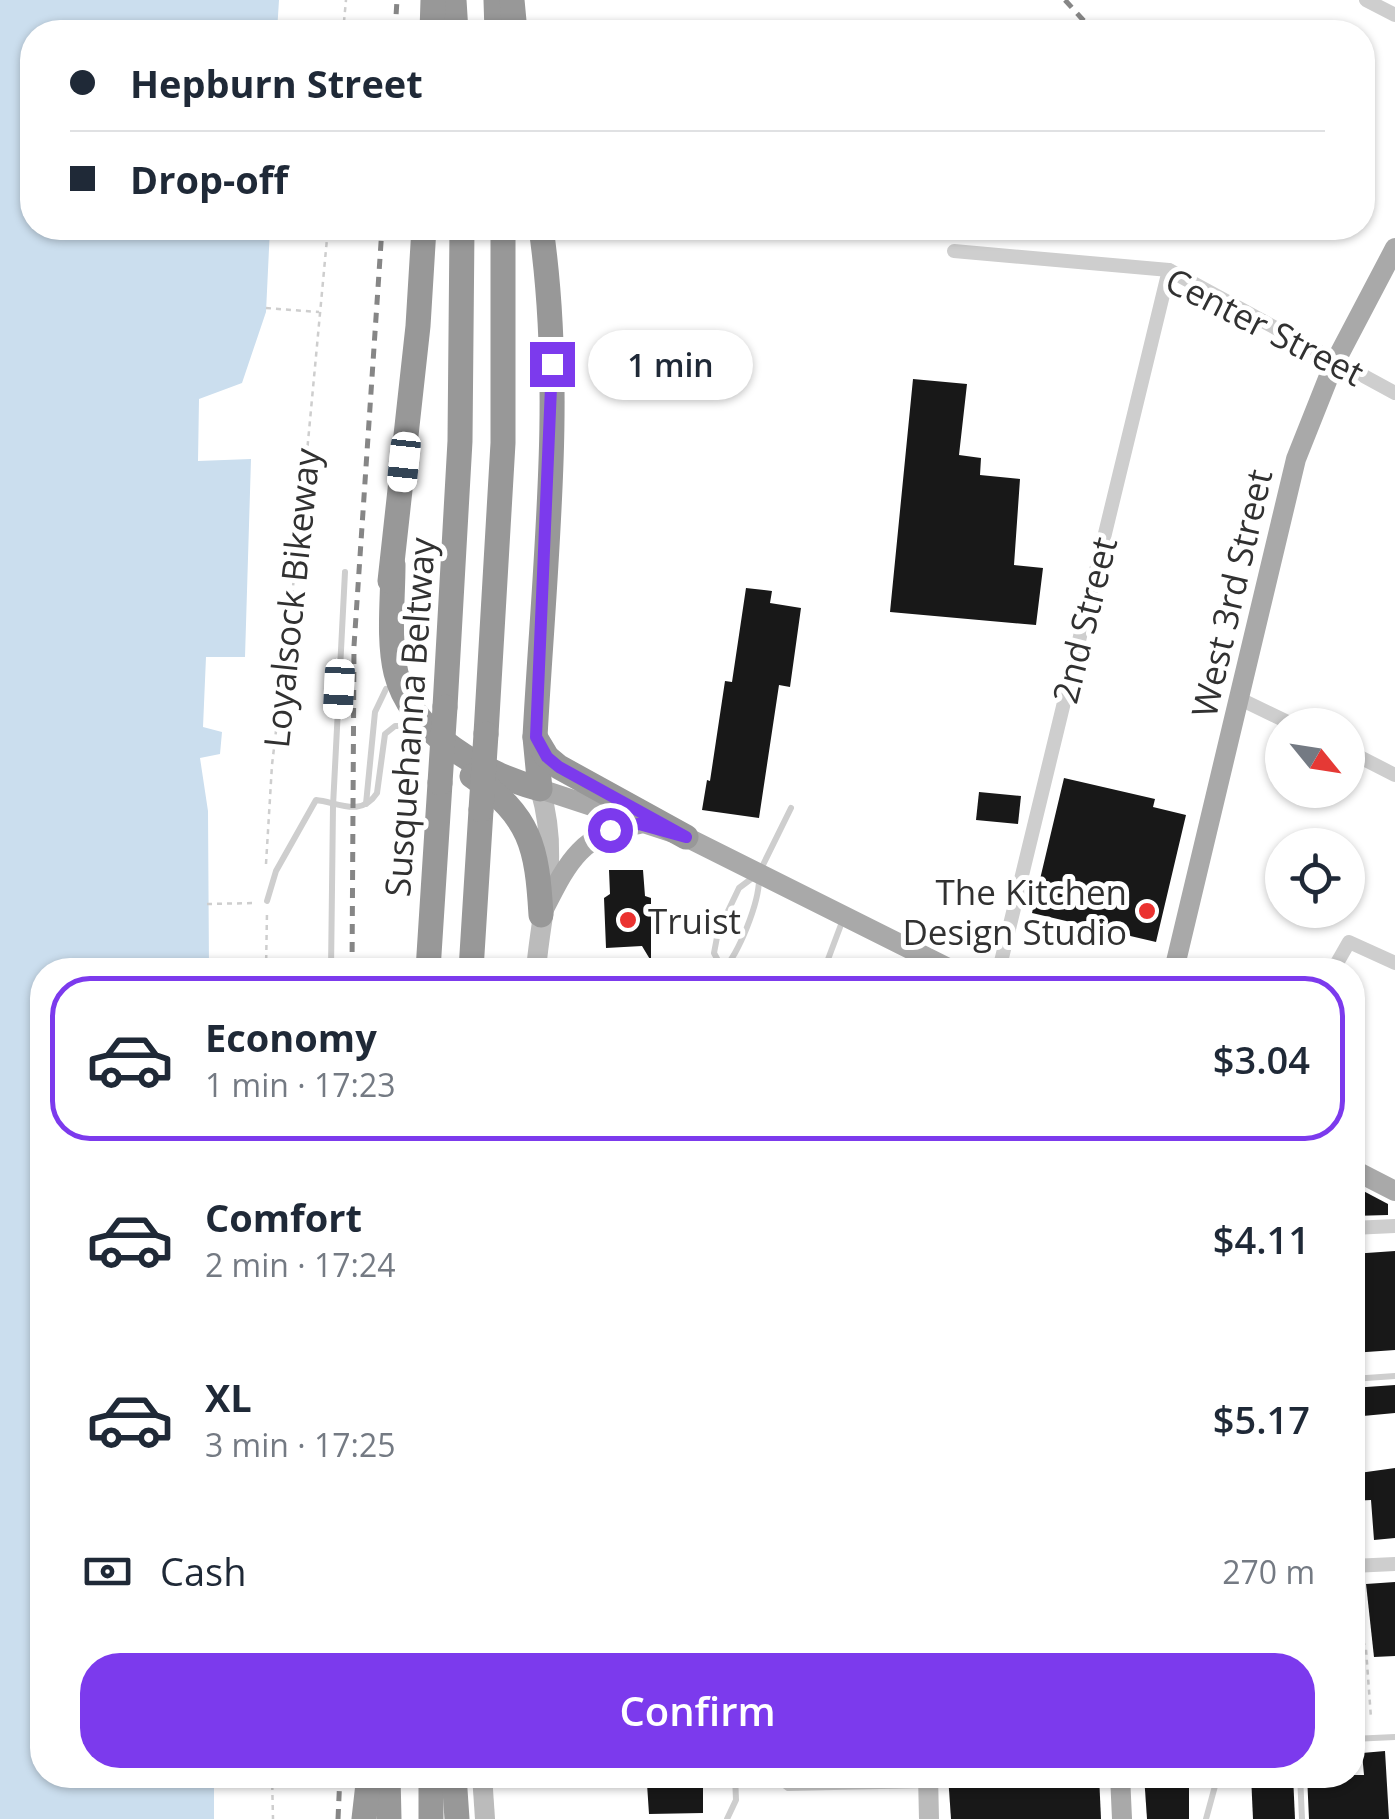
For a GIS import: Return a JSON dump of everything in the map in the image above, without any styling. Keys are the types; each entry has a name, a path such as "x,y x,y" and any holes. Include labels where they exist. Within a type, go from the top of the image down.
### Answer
{"highway":[{"path":"423,240 418,326 393,565 380,635 380,662 386,689 408,726 518,814 535,851 541,915"},
{"name":"Susquehanna Beltway","path":"429,958 460,442 462,240"},
{"path":"472,958 503,443 504,240"},
{"path":"393,565 394,660 411,707 438,735 489,770 540,789 536,737 552,392 549,296 542,240"},
{"path":"536,737 547,757 559,767 686,837"},
{"path":"364,1819 367,1788"},
{"path":"388,1788 388,1819"},
{"path":"431,1788 431,1819"},
{"path":"455,1788 457,1819"}],"main road":[{"name":"West 3rd Street","path":"1177,958 1296,459 1335,363 1395,248"},
{"path":"540,789 686,837 928,958"},
{"path":"537,958 552,849 540,789"},
{"path":"541,915 579,850 610,830 639,824"},
{"path":"1365,1175 1395,1190"},
{"path":"483,1788 485,1819"},
{"path":"928,1788 929,1819"},
{"path":"1121,1788 1122,1819"}],"street":[{"path":"1366,0 1395,15"},
{"name":"Center Street","path":"954,251 1168,270 1395,393"},
{"name":"2nd Street","path":"1003,958 1168,270"},
{"path":"1240,699 1265,711"},
{"path":"1365,759 1395,774"},
{"path":"1340,958 1349,942 1395,964"},
{"path":"1365,1227 1395,1226"},
{"path":"1365,1565 1395,1564"}],"lane":[{"path":"330,958 333,806 345,572"},
{"path":"366,804 375,712 386,689"},
{"path":"268,901 276,871 316,800 333,806 366,804 376,794 384,734 395,726 408,726"},
{"path":"734,958 759,898 759,873 791,808"},
{"path":"716,958 718,932 739,888 759,873"},
{"path":"828,958 844,916"},
{"path":"1365,1378 1395,1376"},
{"path":"1365,1738 1395,1737"},
{"path":"727,1819 736,1800 735,1788"},
{"path":"1206,1819 1214,1788"},
{"path":"1301,1788 1302,1819"}],"path":[{"name":"Loyalsock Bikeway","path":"266,863 272,765 327,240"},
{"path":"266,308 321,312"},
{"path":"208,904 268,901 266,958"},
{"path":"1365,1646 1371,1718"},
{"path":"272,1788 272,1819"}],"water":[{"path":"0,0 279,0 278,20 20,20 20,240 269,240 266,312 242,383 199,399 198,461 251,459 245,657 206,657 203,727 222,732 220,754 200,758 208,811 209,958 30,958 30,1788 214,1788 214,1819 0,1819"}],"building":[{"path":"913,379 967,384 959,455 981,458 980,475 1020,479 1014,565 1043,568 1036,625 890,612"},
{"path":"746,588 772,591 770,603 801,608 790,687 779,685 759,818 702,810 725,681 732,682"},
{"path":"1064,778 1155,799 1153,807 1186,815 1156,942 1032,913"},
{"path":"979,792 1021,796 1018,824 976,820"},
{"name":"Truist","path":"609,870 643,870 645,896 651,898 651,958 642,946 606,948 604,898 610,894"},
{"path":"1365,1192 1388,1204 1388,1215 1365,1216"},
{"path":"1395,1251 1395,1350 1365,1352 1365,1253"},
{"path":"1395,1385 1395,1413 1365,1416 1365,1387"},
{"path":"1395,1468 1395,1538 1374,1540 1371,1500 1365,1500 1365,1472"},
{"path":"1395,1582 1395,1656 1374,1657 1366,1584"},
{"path":"1385,1751 1389,1819 1309,1819 1308,1788 1365,1788 1365,1753"},
{"path":"647,1788 703,1788 703,1813 649,1814"},
{"path":"949,1788 1100,1788 1101,1819 951,1819"},
{"path":"1145,1788 1189,1788 1189,1819 1147,1819"},
{"path":"1252,1788 1294,1788 1295,1819 1253,1819"}],"railway":[{"path":"396,20 397,0"},
{"path":"1065,0 1083,20"},
{"path":"352,958 354,646 381,240"},
{"path":"338,1819 339,1788"}],"place":[{"name":"The Kitchen Design Studio","path":"1147,911"},
{"name":"Truist","path":"628,920"}],"route":[{"path":"552,364 536,737 547,757 559,767 686,837 639,824 610,830"}]}
